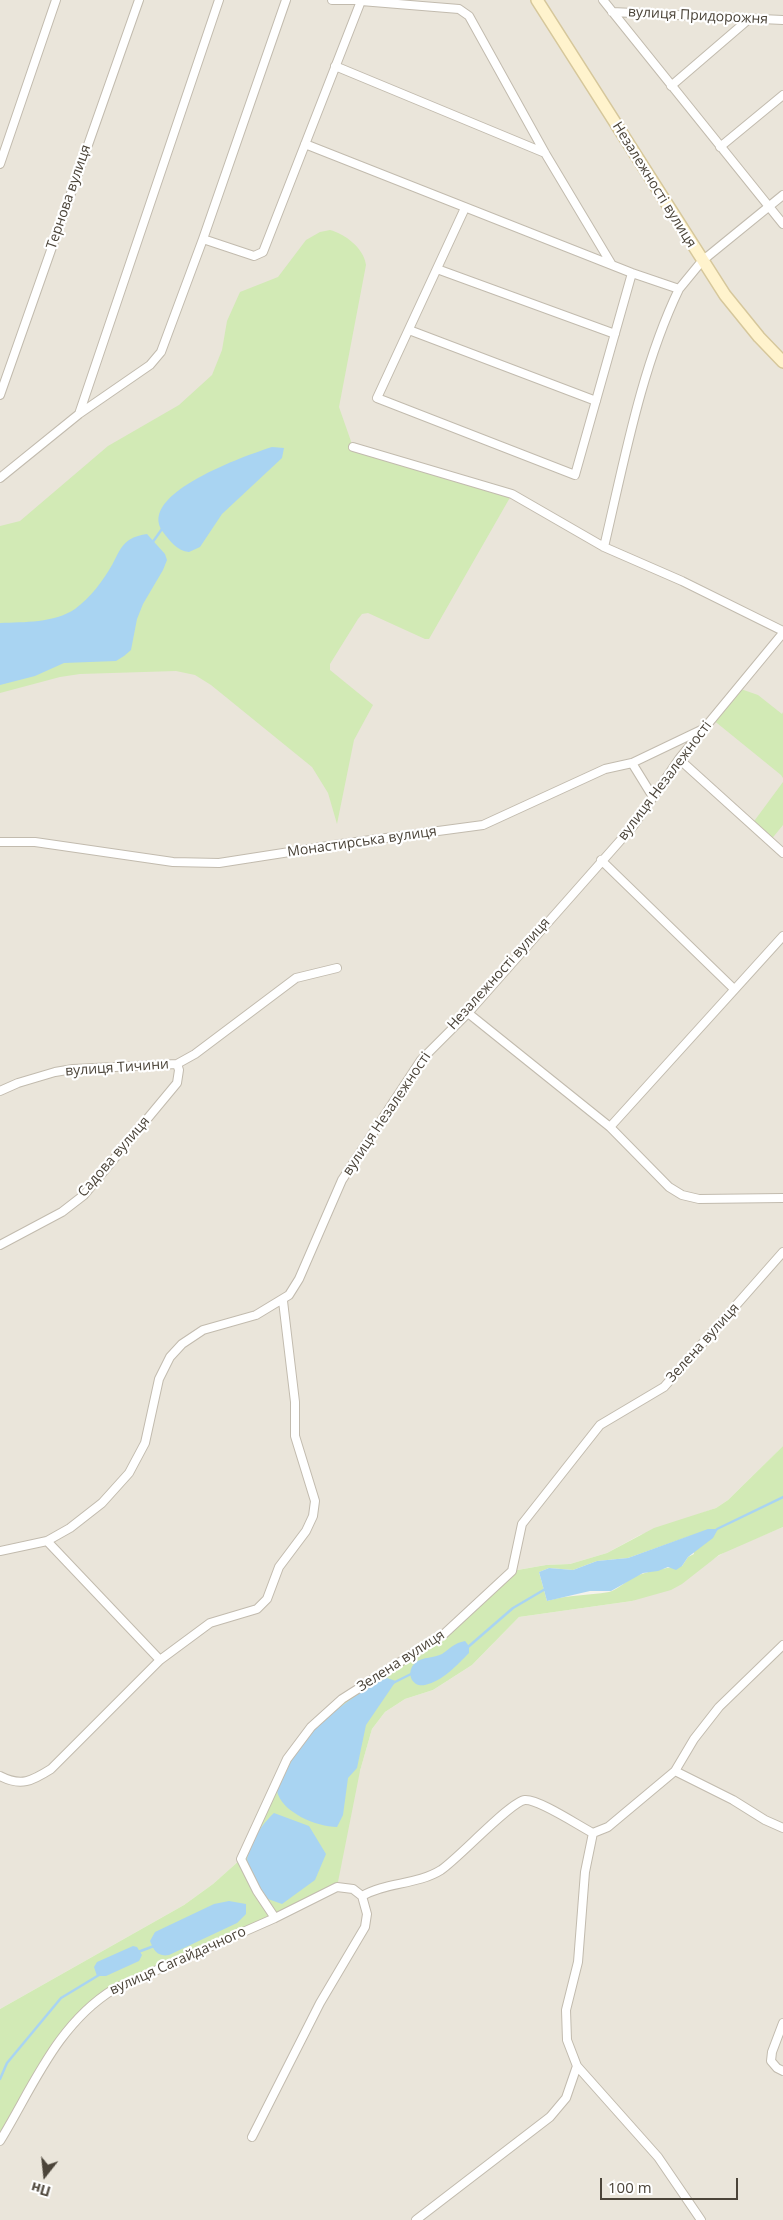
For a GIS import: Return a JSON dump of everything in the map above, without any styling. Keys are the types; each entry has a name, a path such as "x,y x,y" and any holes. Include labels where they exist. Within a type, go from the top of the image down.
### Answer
{"street":[{"path":"0,164 56,0"},
{"name":"Тернова вулиця","path":"0,395 138,0"},
{"path":"79,414 219,0"},
{"path":"0,478 79,414 150,365 162,352 286,0"},
{"path":"332,0 361,0 459,9 469,16 545,153 612,265"},
{"path":"203,239 254,256 263,252 361,0"},
{"name":"Незалежності вулиця","path":"537,0 702,261 735,309 783,362"},
{"path":"603,0 783,224"},
{"name":"вулиця Придорожня","path":"612,12 783,20"},
{"path":"671,86 749,19"},
{"path":"335,66 545,153"},
{"path":"720,147 783,95"},
{"path":"305,144 632,273 679,289"},
{"path":"604,547 635,418 666,317 679,289 702,261 783,195"},
{"path":"465,208 377,398 575,475 632,273"},
{"path":"437,269 615,334"},
{"path":"409,330 596,402"},
{"path":"353,447 512,494 604,547 682,580 783,632"},
{"name":"Незалежності вулиця","path":"0,1551 48,1541 92,1512 111,1494 135,1465 149,1432 159,1379 175,1351 188,1339 203,1330 256,1316 283,1301 293,1291 338,1187 421,1060 468,1013 601,860 634,825 679,758 783,632"},
{"name":"Монастирська вулиця","path":"0,842 35,842 173,862 233,862 341,844 483,825 605,769 632,763 704,728"},
{"path":"679,758 783,853"},
{"path":"632,763 652,797"},
{"path":"601,860 734,989"},
{"path":"610,1127 783,936"},
{"path":"177,1064 195,1054 296,978 337,968"},
{"path":"468,1013 610,1127 669,1187 682,1195 699,1199 783,1198"},
{"name":"вулиця Тичини","path":"0,1092 37,1077 73,1069 177,1064"},
{"name":"Садова вулиця","path":"0,1245 62,1212 91,1188 177,1083 179,1070 177,1064"},
{"name":"Зелена вулиця","path":"275,1918 256,1892 241,1859 275,1783 301,1738 342,1699 444,1634 512,1571 522,1524 600,1425 664,1387 783,1252"},
{"path":"0,1776 14,1783 34,1780 51,1769 160,1660 210,1623 257,1609 267,1599 279,1567 306,1531 313,1516 314,1501 295,1436 295,1402 283,1301"},
{"path":"48,1541 160,1660"},
{"path":"593,1833 608,1827 675,1770 694,1740 719,1707 783,1646"},
{"path":"675,1770 783,1828"},
{"path":"252,2137 320,2003 364,1927 367,1914 362,1896 377,1888 427,1876 442,1869 517,1802 525,1800 538,1802 593,1833"},
{"path":"593,1833 585,1872 578,1962 567,1999 565,2020 567,2040 577,2066 658,2158 701,2220"},
{"name":"вулиця Сагайдачного","path":"0,2141 56,2043 97,2000 130,1981 275,1918 337,1887 353,1889 362,1896"},
{"path":"783,2023 772,2052 771,2061 777,2068 783,2071"},
{"path":"416,2220 550,2117 566,2098 577,2066"}],"shaded area":[{"path":"0,0 783,0 783,1446 728,1500 716,1508 640,1535 607,1553 570,1564 546,1565 512,1571 241,1859 213,1884 184,1905 0,2009"},
{"path":"783,1527 783,2220 0,2220 0,2141 28,2090 84,2012 360,1771 372,1729 385,1712 405,1699 433,1690 472,1665 519,1617 632,1601 728,1550"}],"green space":[{"path":"330,230 342,235 353,243 362,253 366,265 339,407 353,447 512,494 429,639 425,639 368,613 362,614 330,664 330,670 373,705 354,740 337,824 328,793 312,767 211,685 195,675 176,671 80,674 60,677 0,693 0,526 20,521 108,446 179,405 212,375 222,350 227,321 240,292 278,277 306,240 320,232"},
{"path":"738,688 758,695 782,714 783,712 783,778 712,719"},
{"path":"783,782 783,825 770,841 752,824"},
{"path":"783,1446 783,1527 719,1555 682,1584 671,1590 632,1601 519,1617 472,1665 433,1690 405,1699 385,1712 372,1729 360,1771 337,1887 114,1989 56,2043 0,2141 0,2009 184,1905 213,1884 241,1859 287,1759 322,1716 444,1634 512,1571 546,1565 570,1564 607,1553 654,1528 716,1508 728,1500","holes":["690,1536 694,1554 688,1557 682,1566 656,1570 637,1576 609,1592 563,1597 547,1601 539,1572 549,1568 573,1570 597,1561 628,1558"]}],"water":[{"path":"272,447 284,448 282,458 222,514 200,547 189,552 177,548 171,542 163,532 159,518 165,504 179,491 198,478 240,458"},
{"path":"147,534 165,554 167,560 137,619 131,650 116,661 64,663 35,676 0,685 0,623 29,622 67,614 86,600 100,583 123,545 129,540"},
{"path":"708,1529 718,1529 713,1538 688,1557 682,1566 676,1570 668,1567 658,1571 643,1573 611,1591 590,1591 547,1601 539,1572 549,1568 573,1570 597,1561 628,1558"},
{"path":"465,1641 469,1646 469,1653 449,1672 438,1680 425,1685 416,1684 413,1681 410,1674 416,1662 442,1654 455,1644"},
{"path":"387,1678 396,1681 366,1725 357,1768 348,1778 343,1815 337,1827 310,1821 292,1812 280,1799 277,1791 302,1743 308,1735 341,1706 366,1689"},
{"path":"274,1813 309,1826 326,1854 315,1880 282,1904 268,1899 251,1874 247,1859 255,1837"},
{"path":"229,1901 246,1904 246,1914 237,1923 169,1955 159,1954 153,1948 150,1941 155,1932 214,1904"},
{"path":"133,1946 137,1947 142,1955 139,1961 106,1976 97,1976 94,1967 97,1962"}],"waterway":[{"path":"152,543 162,529"},
{"path":"717,1529 783,1497"},
{"path":"468,1647 513,1608 547,1588"},
{"path":"393,1683 413,1673"},
{"path":"138,1952 154,1946"},
{"path":"0,2079 7,2063 61,1998 99,1975"}]}
